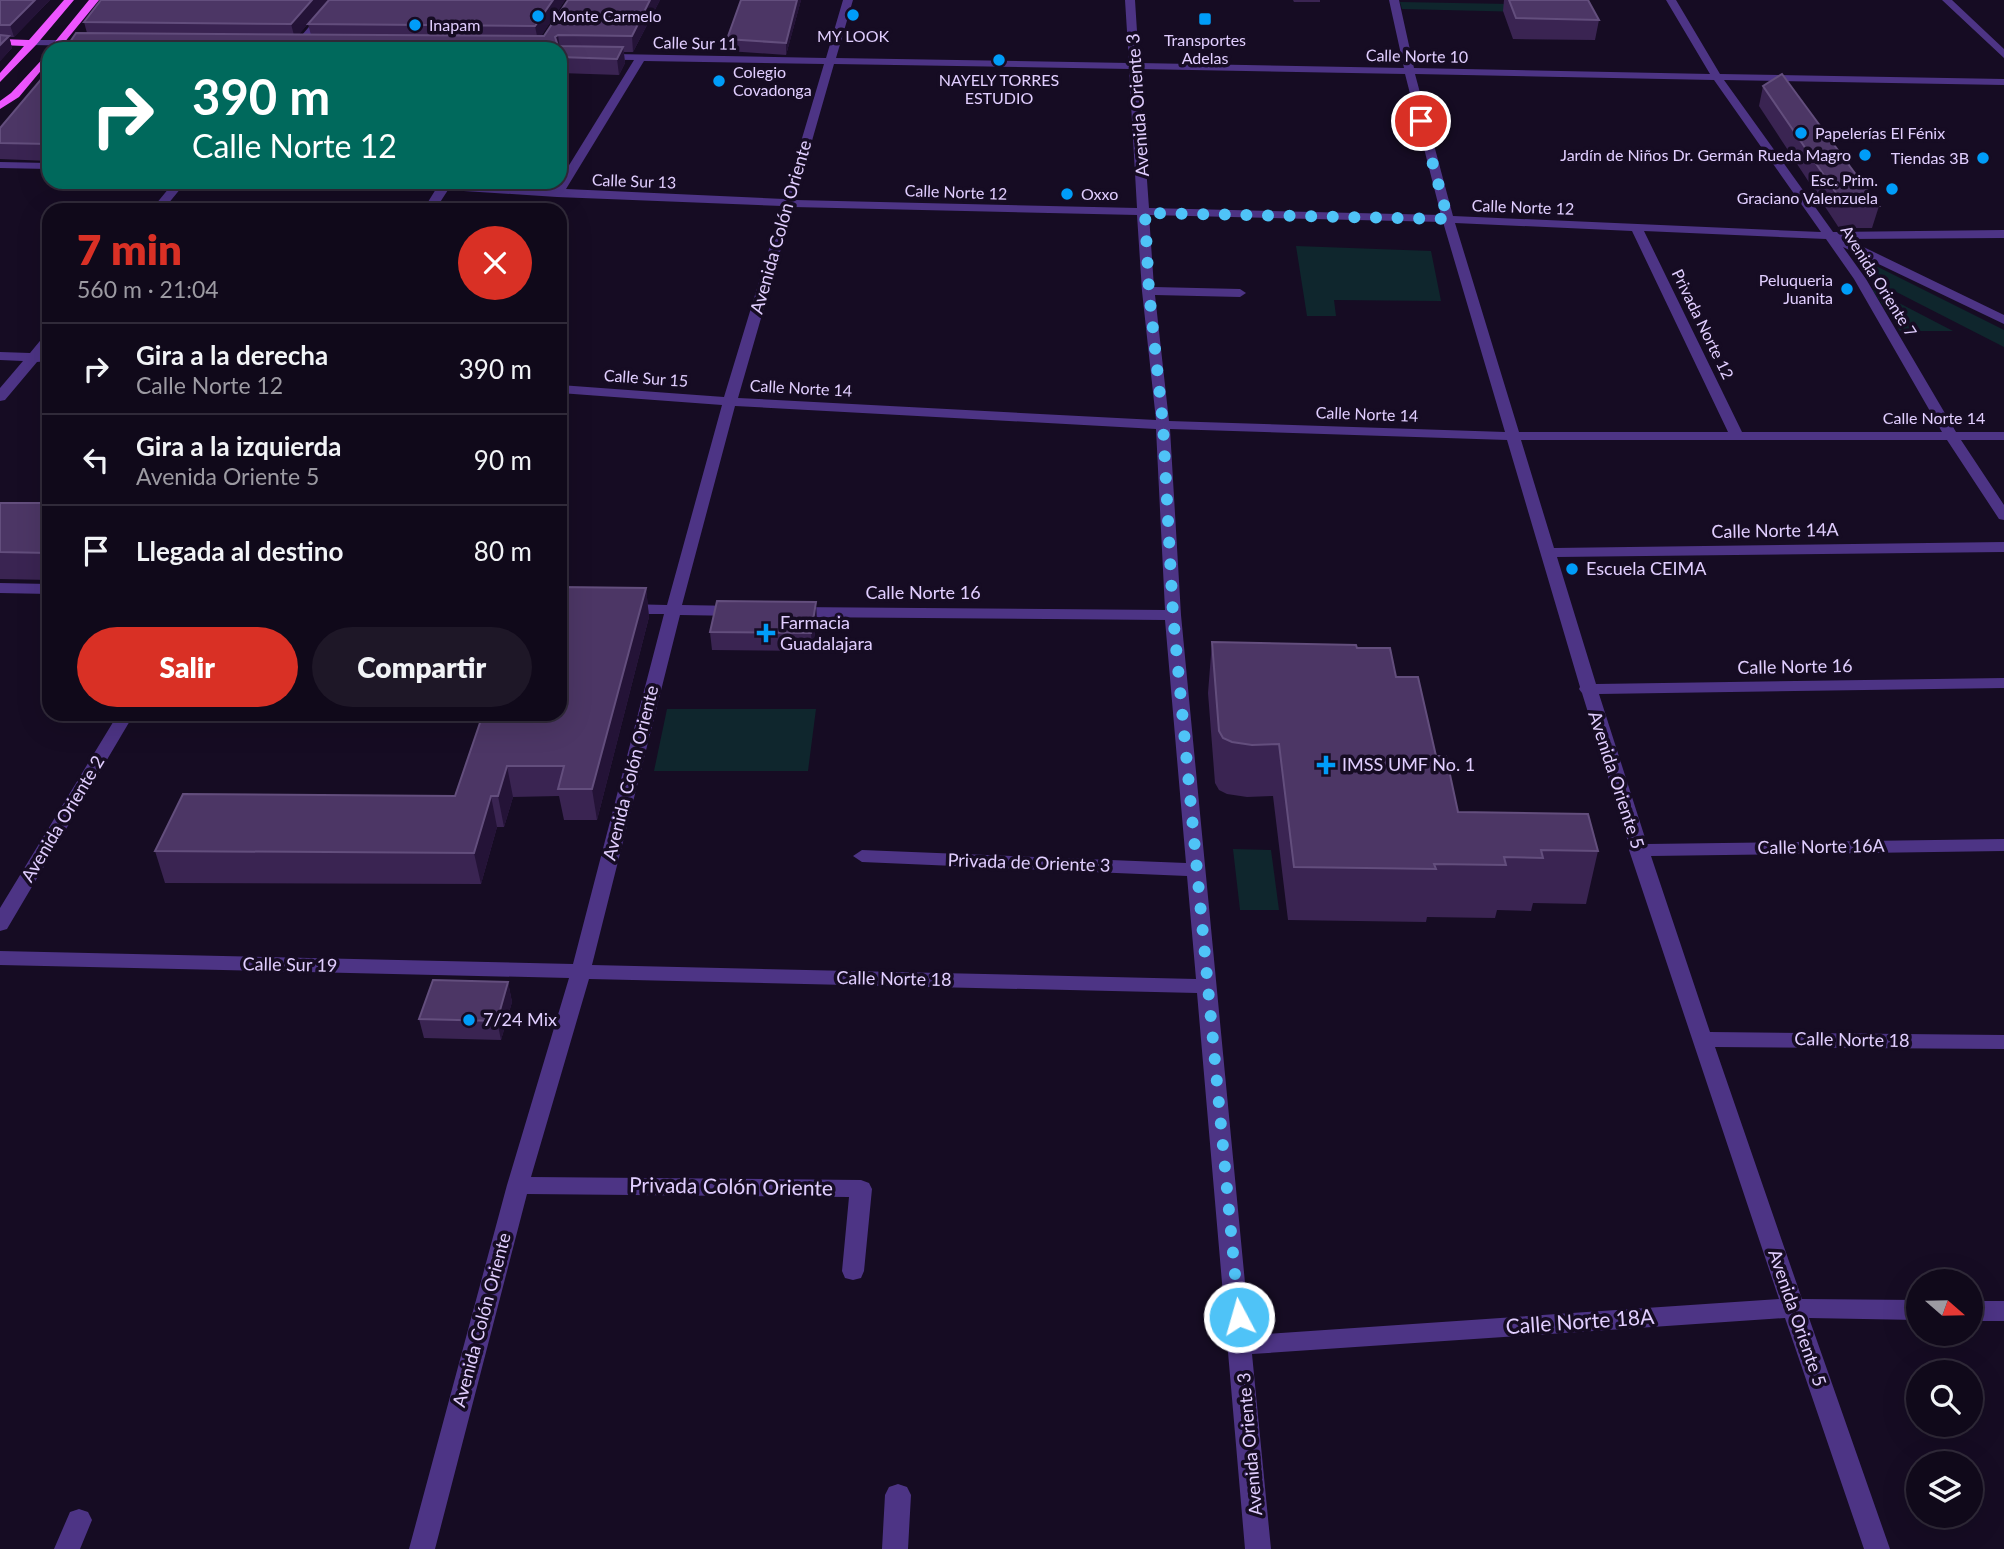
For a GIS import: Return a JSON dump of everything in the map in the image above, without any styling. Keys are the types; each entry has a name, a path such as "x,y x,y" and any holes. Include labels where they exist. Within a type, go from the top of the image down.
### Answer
{"main road":[{"path":"0,79 69,0"},
{"path":"59,42 94,0"},
{"path":"0,42 33,43"},
{"path":"0,106 15,95 42,63"}],"street":[{"path":"297,42 337,0"},
{"name":"Avenida Colón Oriente","path":"422,1549 518,1185 581,971 673,611 730,402 848,0"},
{"name":"Avenida Oriente 3","path":"1130,0 1149,291 1163,425 1173,615 1258,1549"},
{"name":"Avenida Oriente 5","path":"1394,0 1407,72 1448,219 1587,689 1701,1039 1877,1549"},
{"name":"Avenida Oriente 7","path":"1671,0 1717,77 1860,279 1951,436 2004,516"},
{"path":"1947,0 2004,55"},
{"path":"33,43 42,44"},
{"name":"Calle Sur 11","path":"567,56 830,61"},
{"path":"567,178 641,57"},
{"name":"Calle Norte 10","path":"830,61 2004,82"},
{"path":"0,165 42,166"},
{"path":"163,203 174,189"},
{"name":"Calle Sur 13","path":"495,189 788,204"},
{"path":"557,194 560,189"},
{"name":"Calle Norte 12","path":"788,204 1448,219 1832,236 2004,234"},
{"name":"Privada Norte 12","path":"1637,228 1737,435"},
{"path":"1832,236 2004,320"},
{"path":"1149,291 1240,293"},
{"path":"0,397 42,348"},
{"path":"0,356 42,359"},
{"name":"Calle Sur 15","path":"567,390 730,402"},
{"name":"Calle Norte 14","path":"730,402 1163,425 1513,436 2004,436"},
{"name":"Calle Norte 14A","path":"1547,553 2004,547"},
{"path":"0,588 42,589"},
{"path":"610,608 756,611"},
{"name":"Calle Norte 16","path":"784,612 1173,615"},
{"name":"Calle Norte 16","path":"1587,689 2004,682"},
{"name":"Avenida Oriente 2","path":"0,924 121,721"},
{"name":"Calle Norte 16A","path":"1638,850 2004,845"},
{"name":"Privada de Oriente 3","path":"862,856 1196,870"},
{"name":"Calle Sur 19","path":"0,958 581,971"},
{"name":"Calle Norte 18","path":"581,971 1206,986"},
{"name":"Calle Norte 18","path":"1701,1039 2004,1042"},
{"name":"Privada Colón Oriente","path":"518,1185 861,1189 853,1272"},
{"name":"Calle Norte 18A","path":"1241,1345 1793,1308 1906,1310"},
{"path":"1983,1311 2004,1311"},
{"path":"895,1549 898,1495"},
{"path":"67,1549 79,1520"}],"shaded area":[{"path":"1400,2 1510,4 1563,13 1402,9"},
{"path":"1296,246 1431,251 1441,301 1334,300 1336,316 1307,316"},
{"path":"1864,260 2004,330 2004,347 1873,280"},
{"path":"1872,289 1953,331 1900,331"},
{"path":"667,709 816,709 808,771 654,771"},
{"path":"1233,849 1271,850 1279,910 1240,910"}],"building":[{"path":"0,0 35,0 10,25 0,25"},
{"path":"101,0 312,0 291,24 84,22"},
{"path":"329,0 553,0 535,26 308,24"},
{"path":"568,0 650,0 632,36 558,35 555,37 557,42 70,42 76,33 544,36"},
{"path":"741,0 797,0 786,43 727,39"},
{"path":"1509,0 1588,0 1599,20 1516,18"},
{"path":"0,35 9,36 0,45"},
{"path":"567,46 623,47 617,59 567,57"},
{"path":"1782,74 1879,206 1845,206 1763,86"},
{"path":"42,78 42,144 0,143 0,128"},
{"path":"0,503 42,503 42,553 0,552"},
{"path":"567,587 646,588 592,789 558,789 564,766 507,766 498,796 491,796 474,853 155,851 183,794 455,796 481,721 567,721"},
{"path":"717,601 816,602 811,633 710,632"},
{"path":"1212,642 1390,648 1396,677 1418,677 1436,756 1446,756 1458,812 1588,814 1598,851 1541,850 1543,858 1504,857 1506,865 1434,864 1436,869 1294,867 1279,744 1252,745 1223,738 1219,731"},
{"path":"433,980 508,982 497,1021 419,1019"}],"place":[{"name":"MY LOOK","path":"853,15"},
{"name":"Monte Carmelo","path":"538,16"},
{"name":"Transportes Adelas","path":"1205,19"},
{"name":"Inapam","path":"415,25"},
{"name":"NAYELY TORRES ESTUDIO","path":"999,60"},
{"name":"Colegio Covadonga","path":"719,81"},
{"name":"Papelerías El Fénix","path":"1801,133"},
{"name":"Jardín de Niños Dr. Germán Rueda Magro","path":"1865,155"},
{"name":"Tiendas 3B","path":"1983,158"},
{"name":"Esc. Prim. Graciano Valenzuela","path":"1892,189"},
{"name":"Oxxo","path":"1067,194"},
{"name":"Peluqueria Juanita","path":"1847,289"},
{"name":"Escuela CEIMA","path":"1572,569"},
{"name":"Farmacia Guadalajara","path":"766,633"},
{"name":"IMSS UMF No. 1","path":"1326,765"},
{"name":"7/24 Mix","path":"469,1020"}],"route":[{"path":"1239,1317 1173,615 1163,425 1149,291 1145,213 1448,219 1421,121"}]}
